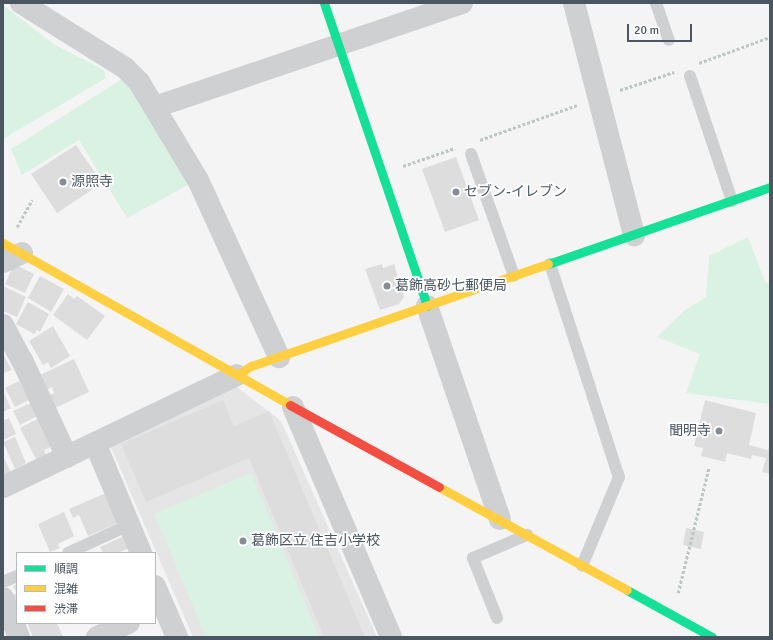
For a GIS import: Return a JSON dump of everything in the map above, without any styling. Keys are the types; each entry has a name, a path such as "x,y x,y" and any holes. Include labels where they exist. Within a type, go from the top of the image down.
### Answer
{"street":[{"path":"324,3 500,519"},
{"path":"155,107 339,46 462,3"},
{"path":"574,3 634,235"},
{"path":"31,6 125,68 139,82 198,180 279,357"},
{"path":"3,487 237,375 251,366 770,187"},
{"path":"9,251 237,375 292,407 500,519 712,637"},
{"path":"3,325 22,360 67,456"},
{"path":"292,407 391,637"},
{"path":"95,444 141,552"},
{"path":"156,591 160,609 177,637"},
{"path":"3,598 19,637"},
{"path":"97,637 127,624"}],"lane":[{"path":"656,3 669,40"},
{"path":"690,76 732,201"},
{"path":"471,154 514,276"},
{"path":"550,264 618,477 582,566"},
{"path":"70,552 129,525"},
{"path":"497,618 473,558 527,535"},
{"path":"3,582 16,576"}],"path":[{"path":"9,251 32,200"},
{"path":"671,615 693,538 709,467"}],"shaded area":[{"name":"葛飾区立 住吉小学校","path":"237,387 281,421 377,637 193,637 110,445"}],"green space":[{"path":"3,5 55,45 104,70 106,78 3,139"},
{"path":"122,79 137,96 188,185 127,218 79,140 22,175 11,149"},
{"path":"748,237 765,282 770,283 770,404 686,393 700,354 657,337 685,310 706,297 709,256"},
{"path":"251,473 319,637 206,637 154,514"}],"building":[{"path":"76,145 102,183 57,213 31,174"},
{"path":"456,157 479,220 445,232 422,169"},
{"path":"14,264 34,274 25,293 5,284"},
{"path":"382,264 383,268 394,264 404,297 399,304 380,310 365,269"},
{"path":"40,276 64,289 51,312 28,298"},
{"path":"3,286 26,297 17,317 3,311"},
{"path":"68,294 74,299 77,296 105,316 87,340 53,315"},
{"path":"28,302 49,314 40,332 37,330 34,334 16,324"},
{"path":"53,326 70,356 51,368 48,362 43,365 29,341"},
{"path":"3,354 12,370 3,373"},
{"path":"74,359 89,392 55,408 49,395 54,393 52,387 46,390 40,375"},
{"path":"19,381 29,400 15,407 5,388"},
{"path":"3,391 11,408 3,412"},
{"path":"223,400 234,426 269,411 365,637 324,637 249,458 146,502 121,444"},
{"path":"705,400 756,413 749,445 768,450 770,443 770,474 762,472 766,458 752,455 751,459 727,453 725,462 701,456 703,448 694,446"},
{"path":"31,403 37,416 20,425 13,411"},
{"path":"9,418 16,434 3,440 3,421"},
{"path":"39,418 53,446 44,450 46,455 36,459 20,428"},
{"path":"15,437 26,463 15,469 3,442"},
{"path":"3,456 11,472 3,475"},
{"path":"106,493 118,523 88,536 79,515 73,518 69,509"},
{"path":"64,512 74,536 58,544 60,548 50,552 38,524"},
{"path":"686,528 704,532 701,549 683,545"},
{"path":"124,536 129,548 120,552 102,552 100,547"},
{"path":"16,584 16,591 13,586"},
{"path":"16,593 16,603 12,595"},
{"path":"27,624 57,624 63,637 33,637"}],"traffic: fast":[{"path":"324,3 427,306"},
{"path":"548,264 770,187"},
{"path":"627,590 712,637"}],"traffic: slow":[{"path":"3,243 290,405"},
{"path":"237,375 251,366 548,264"},
{"path":"439,487 627,590"}],"traffic: jam":[{"path":"290,405 439,487"}],"place":[{"name":"源照寺","path":"63,182"},
{"name":"セブン-イレブン","path":"456,192"},
{"name":"葛飾高砂七郵便局","path":"387,286"},
{"name":"聞明寺","path":"719,431"},
{"name":"葛飾区立 住吉小学校","path":"243,541"}]}
